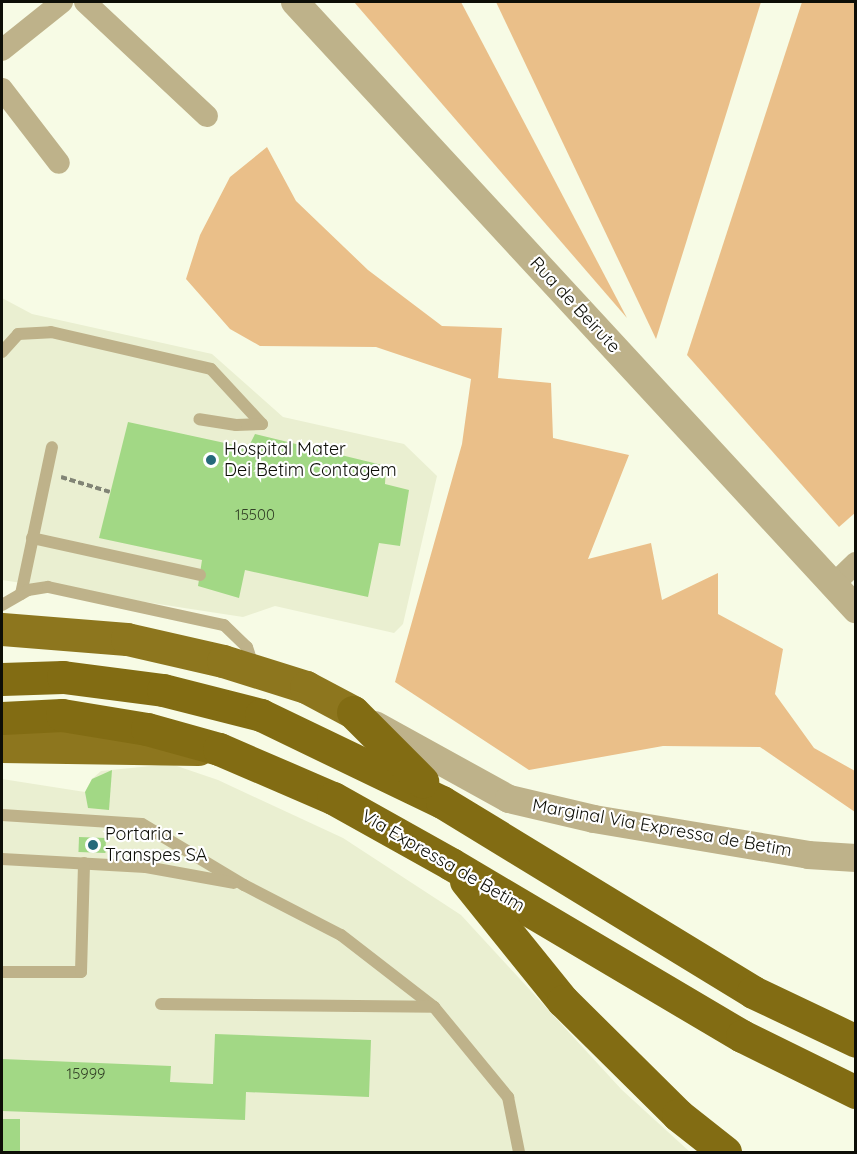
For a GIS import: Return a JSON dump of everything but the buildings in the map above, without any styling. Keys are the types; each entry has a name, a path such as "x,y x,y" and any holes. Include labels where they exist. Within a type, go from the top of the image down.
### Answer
{"highway":[{"path":"2,679 63,677 163,690 261,715 442,802 753,992 855,1041"},
{"path":"353,712 442,802"},
{"name":"Via Expressa de Betim","path":"2,718 62,715 147,729 219,749 333,798 451,864 742,1036 855,1092"},
{"path":"451,864 563,1001 678,1115 724,1152"}],"main road":[{"name":"Marginal Via Expressa de Betim","path":"2,629 128,639 254,670 306,687 353,712"},
{"path":"2,746 219,749"}],"street":[{"path":"2,50 62,2"},
{"path":"85,2 207,116"},
{"name":"Rua de Beirute","path":"296,2 855,609"},
{"path":"2,89 58,163"},
{"path":"833,585 855,563"},
{"name":"Marginal Via Expressa de Betim","path":"353,712 509,799 605,821 807,855 855,858"}],"lane":[{"path":"2,352 18,334 51,332 211,369 262,424 236,425 199,419"},
{"path":"21,594 52,447"},
{"path":"33,538 200,575"},
{"path":"2,605 21,594 48,587 224,626 248,647 254,670"},
{"path":"2,815 142,824 244,885 341,935 434,1007 508,1097 519,1152"},
{"path":"2,859 146,867 244,885"},
{"path":"2,972 81,972 84,863"},
{"path":"161,1004 434,1007"}],"path":[{"path":"46,472 110,492"}],"shaded area":[{"path":"354,2 461,2 627,318"},
{"path":"496,2 761,2 656,339"},
{"path":"802,2 855,2 856,512 839,527 687,355"},
{"path":"267,147 296,201 368,270 442,326 502,328 498,378 551,383 553,438 629,455 588,559 651,543 662,600 718,573 718,614 783,649 775,694 814,748 855,771 855,812 760,747 663,746 529,770 395,682 462,444 471,379 376,347 260,346 230,329 186,279 200,235 230,177"},
{"name":"Hospital Mater Dei Betim Contagem","path":"2,298 32,314 212,354 283,417 404,444 437,476 403,624 394,633 275,606 243,617 2,580"},
{"path":"171,764 218,780 343,838 461,915 622,1090 690,1152 2,1152 2,779 85,792 92,779 101,771"}],"place":[{"name":"Hospital Mater Dei Betim Contagem","path":"211,460"},
{"name":"Portaria - Transpes SA","path":"93,845"}]}
